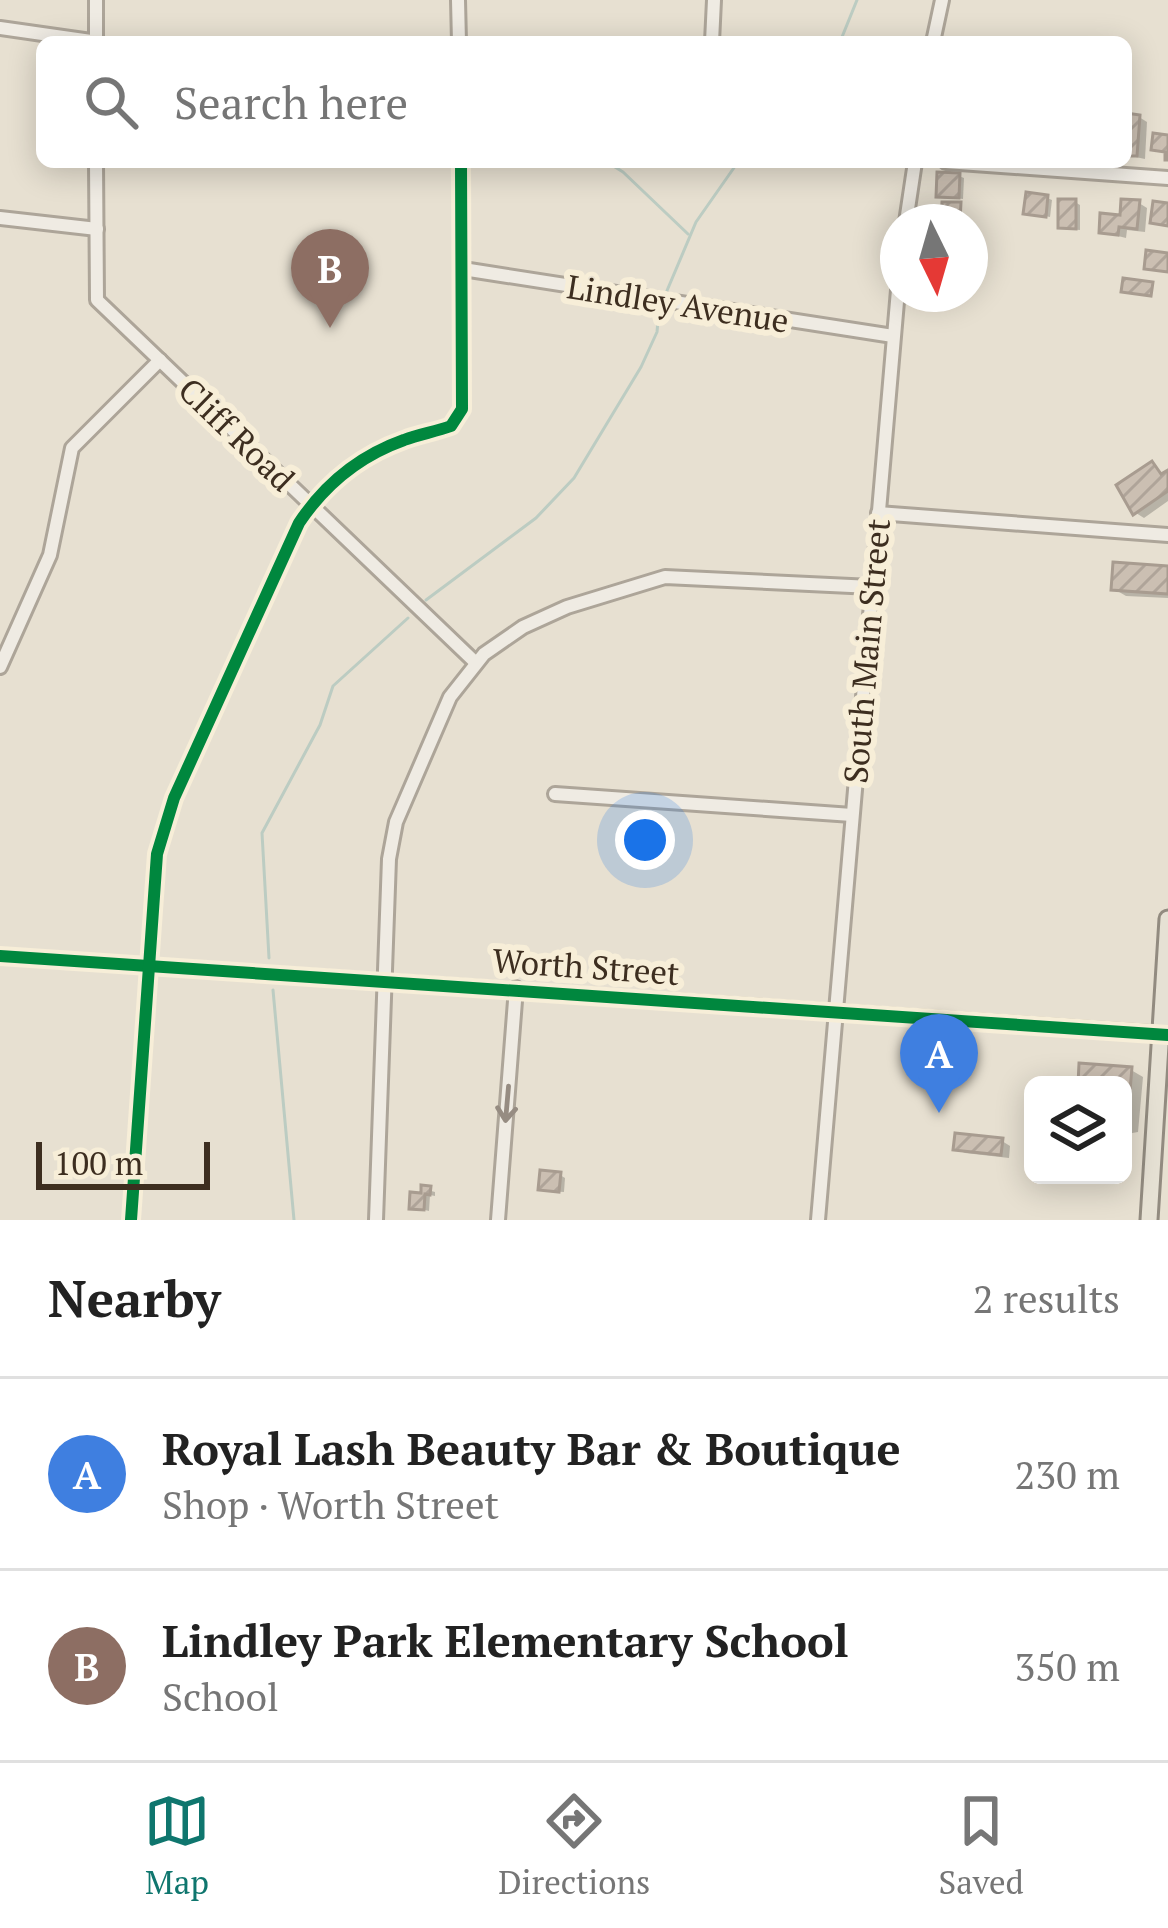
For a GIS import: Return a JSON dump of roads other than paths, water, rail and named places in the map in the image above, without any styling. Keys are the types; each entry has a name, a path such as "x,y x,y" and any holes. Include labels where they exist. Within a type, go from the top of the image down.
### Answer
{"main road":[{"path":"1149,1220 1168,919"}],"street":[{"path":"96,0 97,36"},
{"path":"458,0 459,36"},
{"path":"712,36 714,0"},
{"path":"934,36 942,0"},
{"path":"0,28 55,36"},
{"name":"Cliff Road","path":"96,168 98,300 476,663"},
{"path":"130,1220 157,854 175,798 311,505 321,491 356,464 405,439 451,426 462,409 461,168"},
{"path":"909,204 914,168"},
{"path":"1029,168 1168,178"},
{"path":"0,218 97,229"},
{"name":"Lindley Avenue","path":"463,269 893,336"},
{"name":"South Main Street","path":"818,1220 896,312"},
{"path":"0,667 50,555 72,448 160,360"},
{"path":"878,514 1168,535"},
{"path":"376,1220 389,859 396,822 450,697 476,663 523,626 665,577 872,587"},
{"path":"556,794 852,815"},
{"name":"Worth Street","path":"0,956 1164,1034"},
{"path":"498,1220 516,988"}],"waterway":[{"path":"842,36 857,0"},
{"path":"617,168 688,234"},
{"path":"666,293 696,222 734,168"},
{"path":"426,600 536,518 574,478 641,367 657,332 659,310"},
{"path":"269,958 262,833 320,725 333,686 408,618"},
{"path":"273,990 294,1220"}],"place":[{"name":"Lindley Park Elementary School","path":"330,328"},
{"name":"Royal Lash Beauty Bar & Boutique","path":"939,1113"}]}
